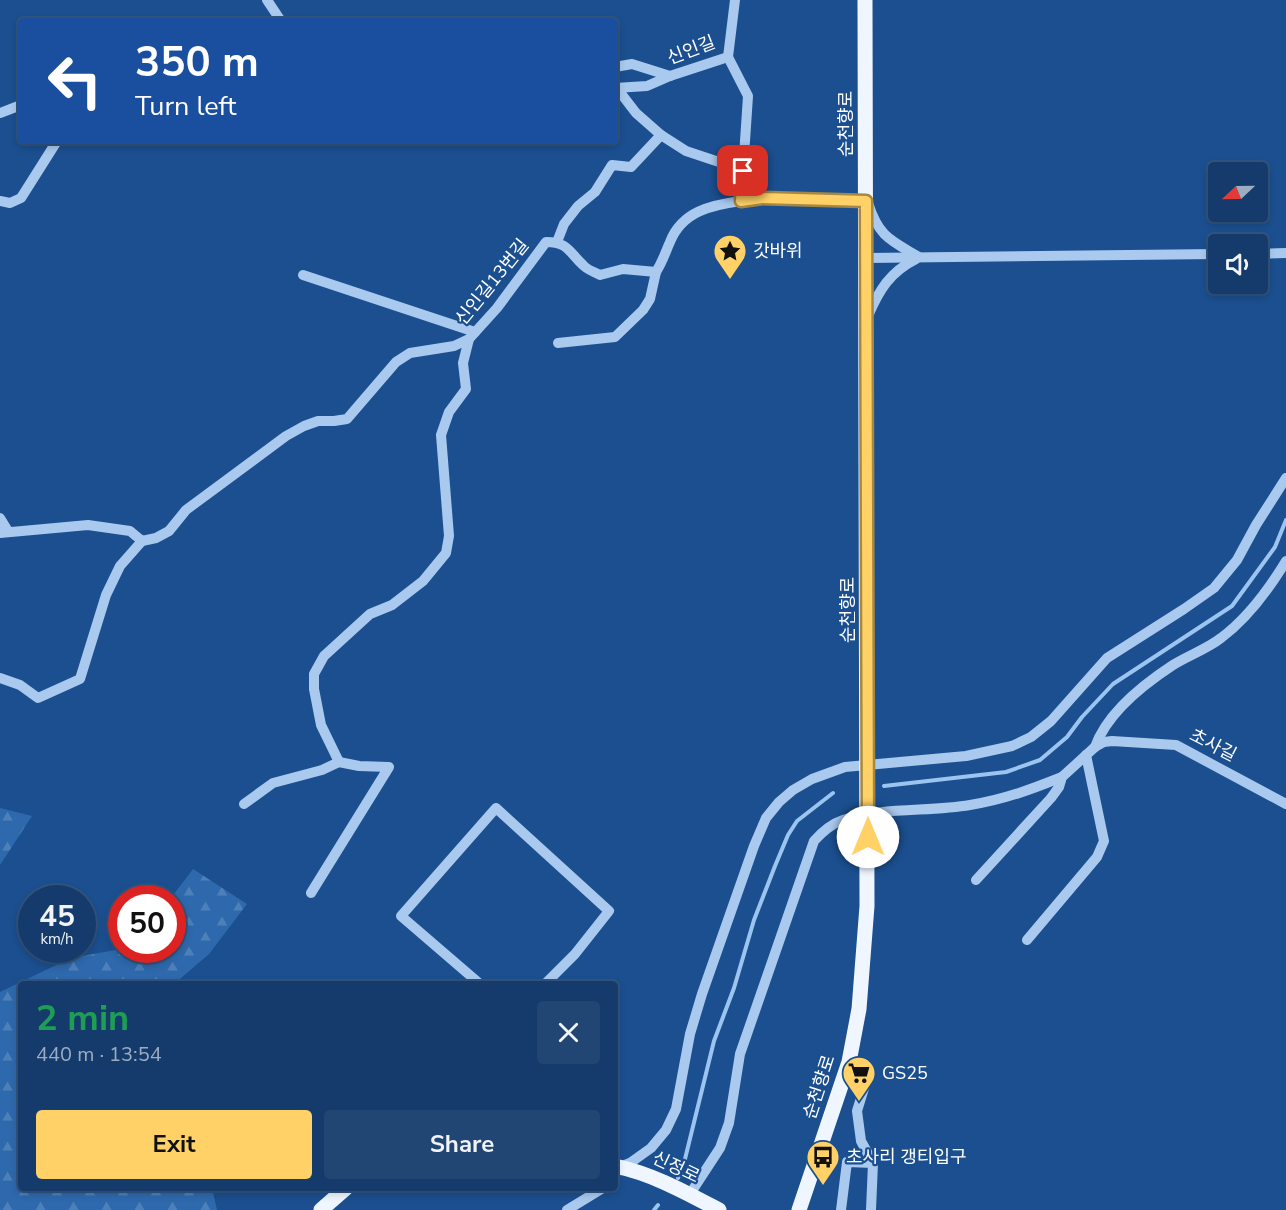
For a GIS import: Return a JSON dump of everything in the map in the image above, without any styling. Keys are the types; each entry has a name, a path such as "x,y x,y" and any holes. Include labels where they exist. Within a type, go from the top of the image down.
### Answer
{"main road":[{"name":"순천향로","path":"799,1210 849,1062 859,1009 867,906 865,0"},
{"name":"신정로","path":"618,1169 641,1172 719,1210"},
{"path":"321,1210 343,1191"}],"street":[{"path":"267,0 279,18"},
{"name":"신인길","path":"618,88 647,86 728,57 735,0"},
{"path":"728,57 748,96 741,201"},
{"path":"618,66 632,64 670,76"},
{"path":"618,90 636,113 661,135 686,151 743,171"},
{"path":"0,113 18,106"},
{"path":"557,242 564,224 578,206 595,192 612,165 631,167 661,135"},
{"path":"0,201 10,202 21,198 55,144"},
{"path":"558,343 615,337 643,310 650,299 656,272 664,259 670,240 685,219 708,206 762,198 866,199 875,224 888,239 919,258"},
{"name":"신인길13번길","path":"142,541 156,538 169,531 186,510 286,436 318,421 347,419 396,362 410,353 454,346 472,335 497,308 546,242 557,242 568,248 584,267 600,275 623,269 656,272"},
{"path":"1268,254 1286,253"},
{"path":"867,258 1208,254"},
{"path":"867,319 879,291 891,275 903,265 919,258"},
{"path":"303,275 472,335 463,363 466,389 449,412 441,435 449,536 446,552 423,581 392,605 370,614 324,656 314,674 314,689 321,725 339,762"},
{"path":"618,1169 651,1148 666,1130 676,1109 690,1034 739,886 766,818 793,790 812,779 845,767 966,756 1012,747 1031,736 1051,721 1107,658 1214,588 1237,560 1286,478"},
{"path":"0,518 4,532 88,525 130,531 142,541 120,566 106,595 80,679 38,698 20,685 2,679"},
{"path":"976,880 1051,798 1062,777 1095,747 1100,733 1122,705 1173,665 1220,639 1245,619 1286,561"},
{"name":"초사길","path":"1095,747 1112,741 1176,745 1286,804"},
{"path":"1027,940 1097,857 1104,841 1086,755"},
{"path":"244,804 273,783 322,770 339,762 358,766 389,767 311,893"},
{"path":"690,1194 720,1148 729,1123 740,1054 814,841 824,830 842,820 868,815 970,805 1014,796 1062,777"},
{"path":"477,981 401,916 496,808 609,911 575,954 548,981"},
{"path":"865,1085 857,1111 861,1141 873,1163 871,1210"},
{"path":"841,1210 848,1162 873,1163"},
{"path":"567,1210 598,1191"}],"green space":[{"path":"0,808 32,816 0,865"},
{"path":"193,869 247,904 209,954 178,981 23,981 61,963 96,963 96,954 108,951 108,963 186,963 186,885 181,885"},
{"path":"18,983 18,1191 213,1191 217,1210 0,1210 0,992"}],"waterway":[{"path":"884,786 1006,772 1040,760 1067,737 1113,684 1232,606 1275,547 1286,520"},
{"path":"678,1178 685,1159 714,1041 734,988 754,920 775,866 788,835 797,821 833,793"},
{"path":"654,1210 658,1205"}],"place":[{"name":"갓바위","path":"730,280"},
{"name":"GS25","path":"859,1102"},
{"name":"초사리 갱티입구","path":"823,1186"}],"route":[{"path":"743,171 741,201 762,198 866,201 868,837"}]}
